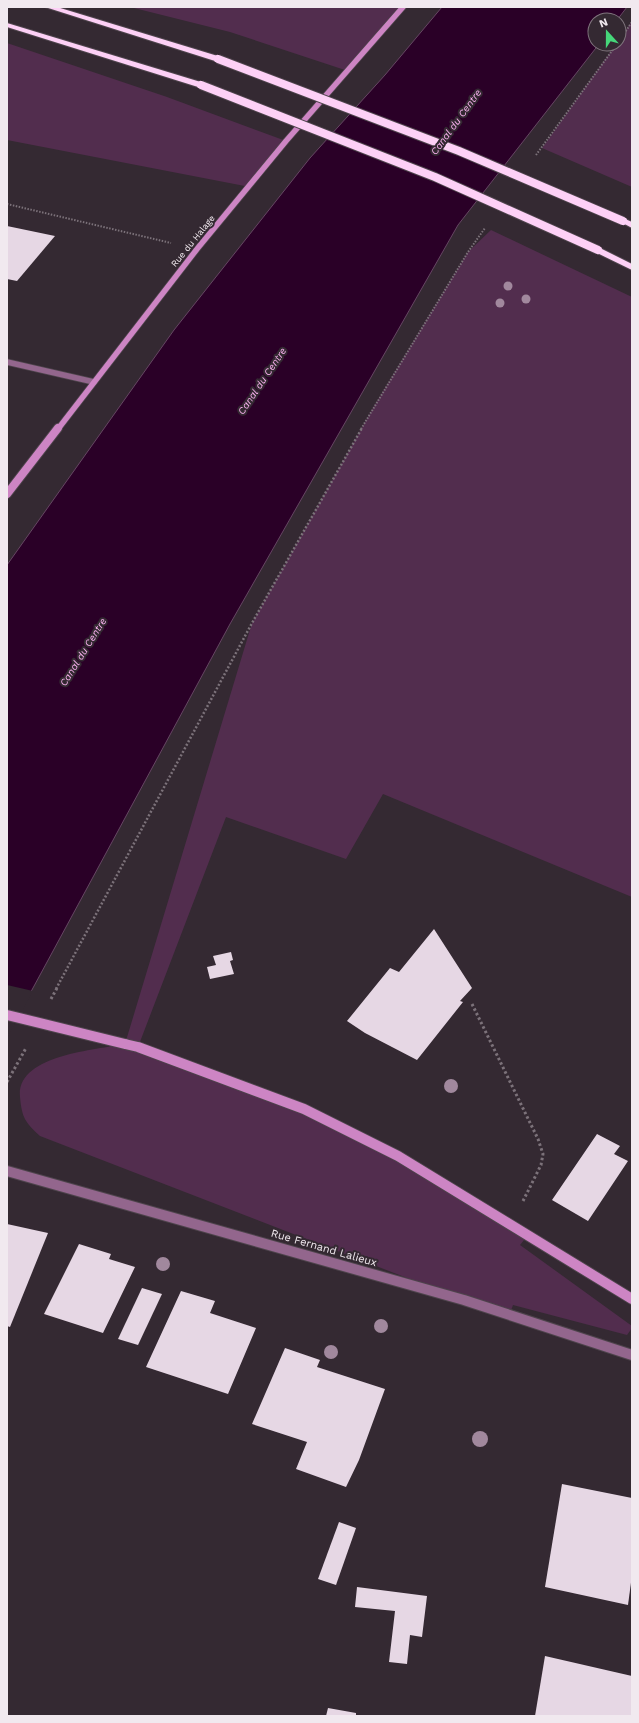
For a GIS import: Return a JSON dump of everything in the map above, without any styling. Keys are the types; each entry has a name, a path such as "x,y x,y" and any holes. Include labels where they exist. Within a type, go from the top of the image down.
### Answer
{"highway":[{"path":"49,7 218,60 459,151 632,225"},
{"path":"7,24 201,85 434,177 598,250 632,267"}],"street":[{"name":"Rue du Halage","path":"7,494 197,249 286,141 403,7"},
{"path":"7,362 94,382"},
{"path":"7,1015 138,1047 304,1109 398,1156 632,1299"},
{"name":"Rue Fernand Lalieux","path":"7,1171 464,1300 632,1355"}],"path":[{"path":"534,158 611,52"},
{"path":"7,204 197,249"},
{"path":"48,1006 256,616 374,406 468,252 486,226"},
{"path":"472,1004 538,1139 543,1154 541,1165 511,1225"},
{"path":"7,1082 26,1048"}],"shaded area":[{"path":"130,7 403,7 348,71 230,32"},
{"path":"632,21 632,187 542,148 610,52 627,52 627,28"},
{"path":"7,43 167,97 286,141 250,187 7,140"},
{"path":"491,230 632,297 632,897 383,794 346,859 226,817 138,1047 350,1132 528,1235 520,1245 632,1326 627,1335 513,1305 509,1316 40,1136 25,1119 20,1097 22,1083 30,1072 44,1063 78,1052 125,1044 252,623 374,406 468,252"}],"water":[{"name":"Canal du Centre","path":"442,7 627,7 623,12 587,12 587,52 593,52 458,225 230,624 7,1036 7,565 174,330 310,158 385,75"}],"pier":[{"path":"7,985 33,991 7,1038"}],"building":[{"path":"7,226 55,236 17,281 7,279"},
{"path":"434,929 472,988 460,1001 463,1002 417,1060 365,1033 347,1021 390,968 399,972"},
{"path":"231,952 233,960 230,961 234,974 210,979 207,967 216,965 213,956"},
{"path":"597,1134 620,1146 614,1154 628,1161 588,1221 552,1200"},
{"path":"7,1224 48,1233 10,1327 7,1326"},
{"path":"79,1244 111,1254 109,1259 135,1267 103,1333 44,1314"},
{"path":"142,1288 162,1294 138,1345 118,1339"},
{"path":"181,1291 215,1301 210,1313 256,1328 228,1394 146,1367"},
{"path":"285,1348 320,1360 317,1367 385,1389 359,1460 346,1487 296,1469 307,1442 252,1424"},
{"path":"562,1484 632,1498 632,1575 628,1605 545,1587"},
{"path":"339,1522 356,1528 336,1585 318,1579"},
{"path":"357,1587 427,1596 422,1637 410,1635 407,1664 389,1662 395,1611 355,1607"},
{"path":"545,1656 632,1676 631,1716 535,1716"},
{"path":"328,1708 356,1713 356,1716 326,1716"}]}
